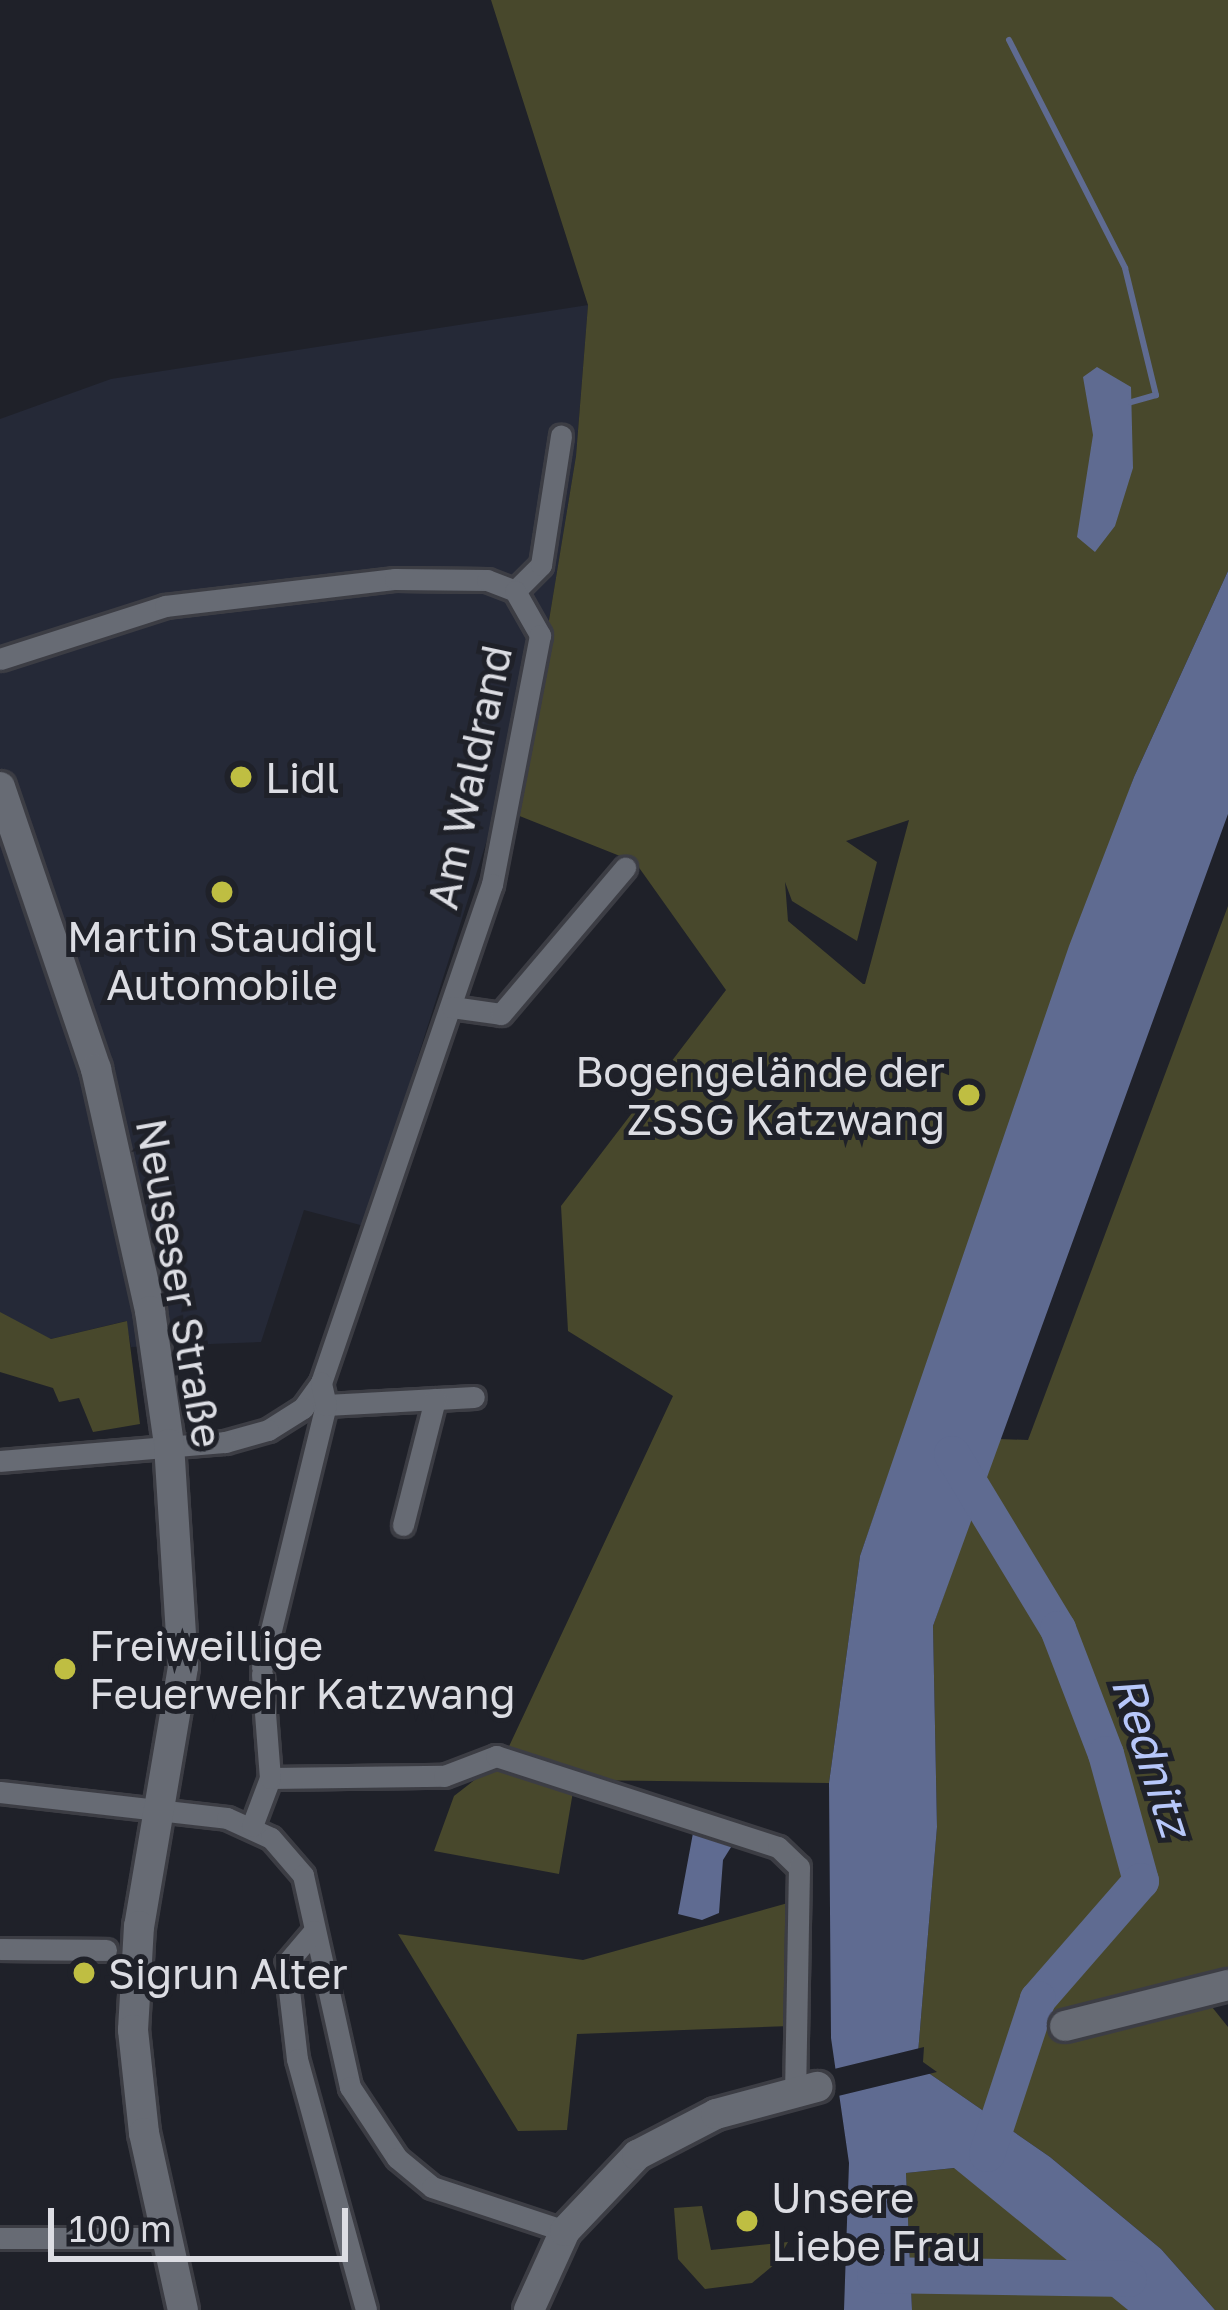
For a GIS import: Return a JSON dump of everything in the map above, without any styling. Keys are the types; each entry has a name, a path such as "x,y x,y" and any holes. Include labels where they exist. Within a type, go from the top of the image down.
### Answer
{"main road":[{"name":"Neuseser Straße","path":"0,787 96,1069 150,1311 169,1444 183,1667 139,1926 133,2030 144,2133 183,2310"},
{"path":"1065,2026 1228,1985"},
{"path":"529,2310 565,2231 589,2198 650,2146 716,2114 806,2090"}],"street":[{"name":"Am Waldrand","path":"0,1461 225,1442 268,1430 303,1408 321,1382 491,884 540,635 515,591 542,566 561,436"},
{"path":"0,659 165,607 395,579 487,580 515,591"},
{"path":"452,1007 501,1014 625,868"},
{"path":"252,1826 270,1778 262,1670 326,1405 321,1382"},
{"path":"326,1405 474,1397"},
{"path":"404,1525 435,1399"},
{"path":"270,1778 445,1777 496,1756 778,1847 799,1868 806,2090"},
{"path":"0,1792 162,1810 252,1826 303,1875 350,2087 397,2158 432,2187 565,2231"},
{"path":"314,1930 286,1964 297,2059 367,2310"},
{"path":"0,1949 106,1950"},
{"path":"0,2237 167,2238"}],"shaded area":[{"path":"491,0 1228,0 1228,571 1134,777 860,1556 829,1783 575,1780 559,1874 434,1851 454,1796 504,1757 673,1396 568,1331 561,1206 726,990 635,862 517,815 576,456 588,305","holes":["909,820 865,984 788,921 785,882 792,901 857,941 877,862 846,841"]},
{"path":"588,305 576,456 517,815 495,815 364,1226 304,1210 261,1342 131,1347 126,1321 51,1339 9,1321 0,1312 0,419 111,379"},
{"path":"1228,906 1228,1971 1192,1982 1228,2027 1228,2310 1215,2310 1161,2249 1050,2157 917,2065 937,1827 933,1626 998,1439 1028,1440"},
{"path":"0,1312 51,1339 127,1321 140,1424 93,1432 79,1398 59,1402 53,1388 0,1372"},
{"path":"795,1901 790,2026 577,2034 567,2130 518,2131 398,1934 583,1960"},
{"path":"955,2168 1111,2290 1128,2310 912,2310 906,2173"},
{"path":"702,2206 711,2250 788,2242 776,2263 752,2283 705,2289 678,2259 674,2208"}],"water":[{"path":"1097,367 1131,387 1133,468 1115,526 1095,552 1077,537 1093,435 1083,377"},
{"path":"1228,571 1228,814 933,1626 937,1827 917,2065 1050,2157 1161,2249 1215,2310 1128,2310 954,2168 906,2173 912,2310 844,2310 849,2163 831,2038 829,1783 860,1556 1069,946 1134,777"},
{"path":"693,1833 733,1844 723,1860 719,1913 702,1920 678,1914"}],"pier":[{"path":"924,2047 923,2062 937,2072 834,2097 830,2070"}],"waterway":[{"path":"1009,40 1125,268 1156,395 1131,402"},
{"name":"Rednitz","path":"952,1454 1058,1629 1106,1754 1141,1881 1038,1999 987,2154"},
{"name":"Rednitz","path":"875,2275 1129,2279"}],"place":[{"name":"Lidl","path":"241,777"},
{"name":"Martin Staudigl Automobile","path":"222,892"},
{"name":"Bogengelände der ZSSG Katzwang","path":"969,1095"},
{"name":"Freiweillige Feuerwehr Katzwang","path":"65,1669"},
{"name":"Sigrun Alter","path":"84,1973"},
{"name":"Unsere Liebe Frau","path":"747,2221"}]}
